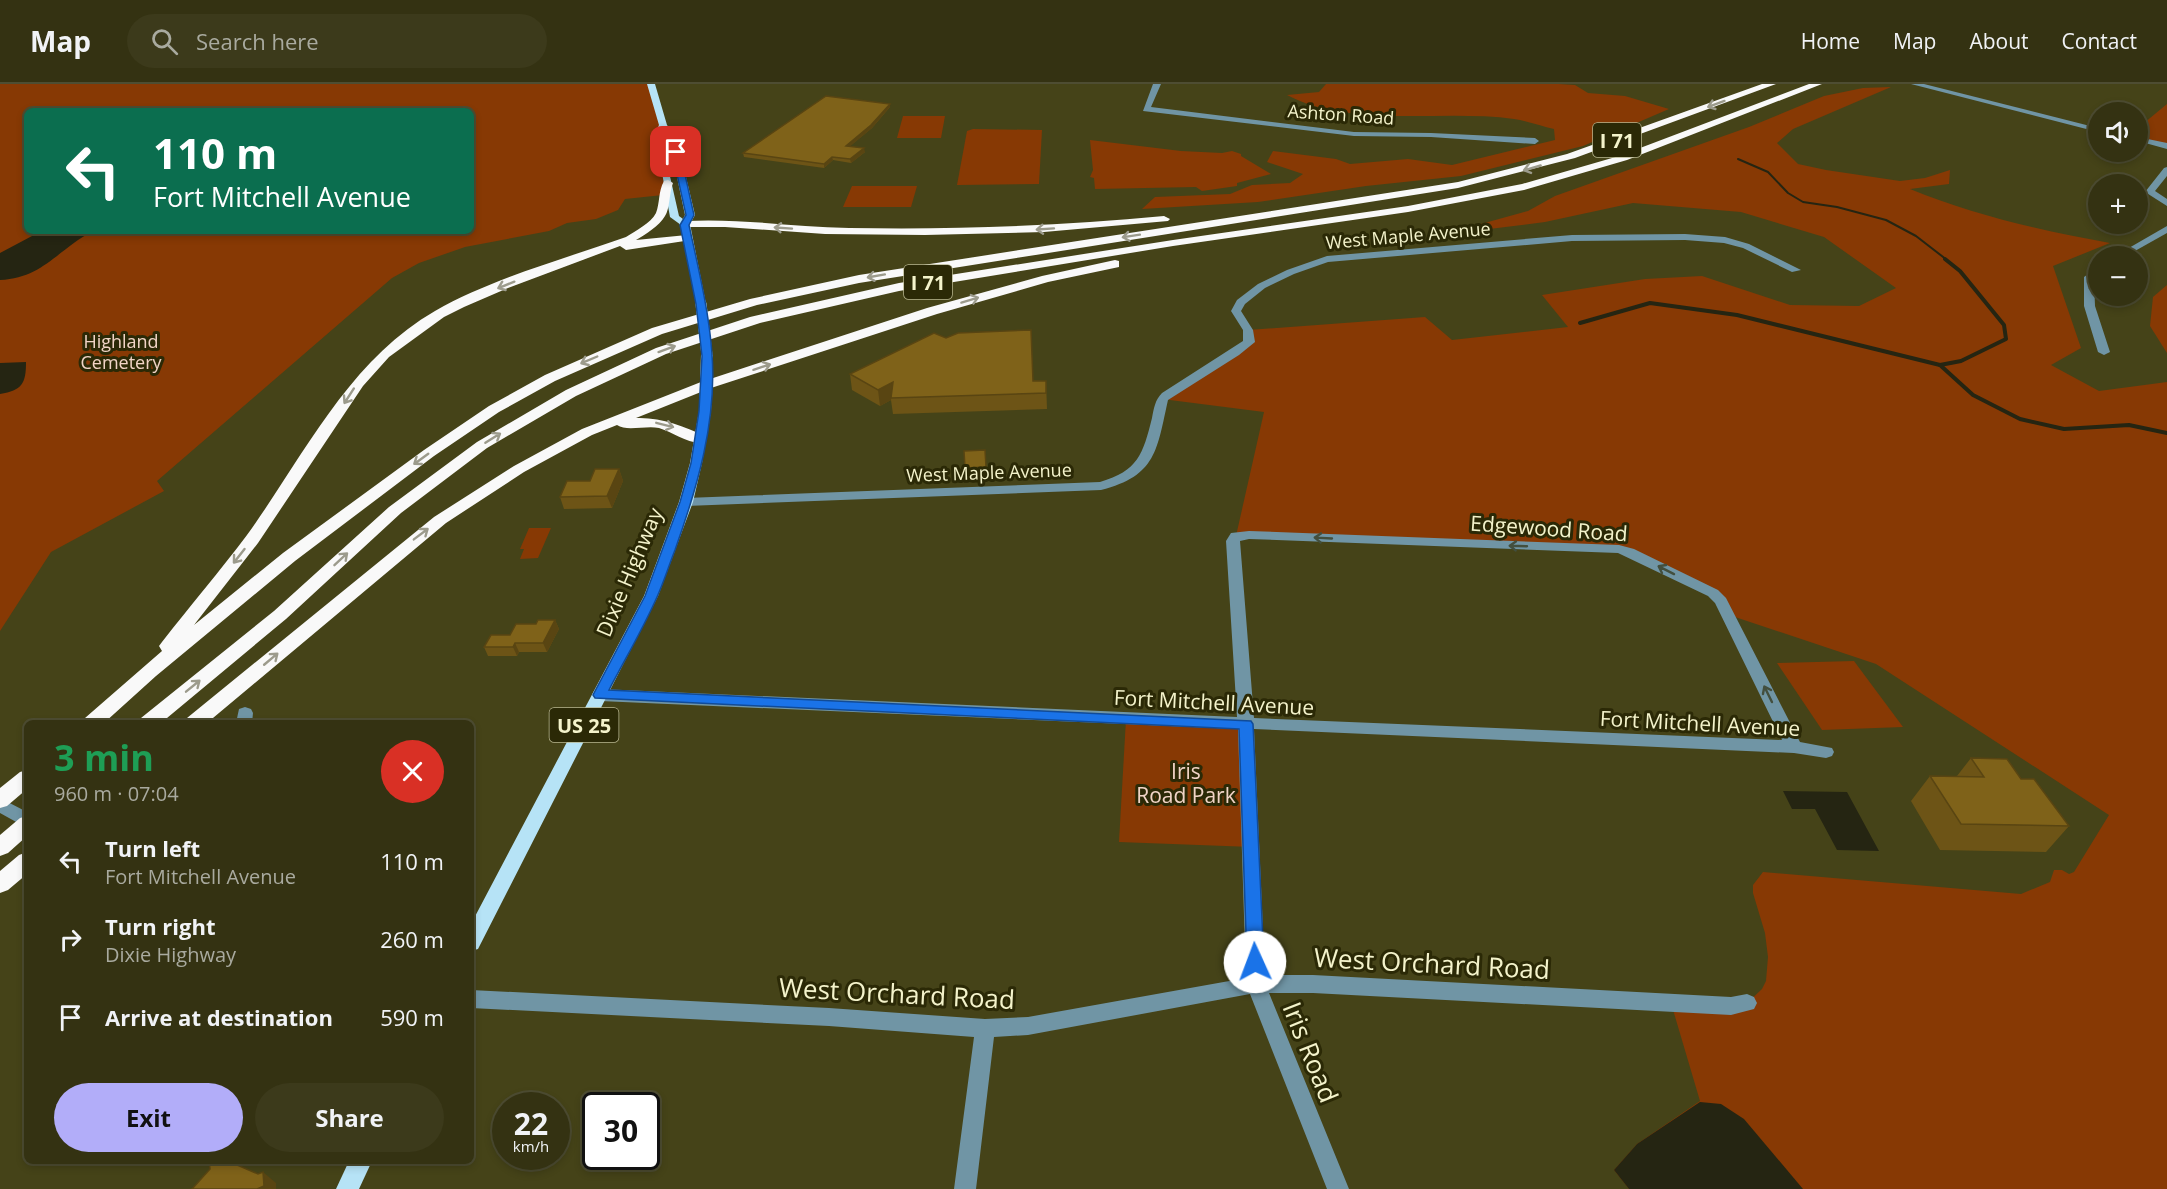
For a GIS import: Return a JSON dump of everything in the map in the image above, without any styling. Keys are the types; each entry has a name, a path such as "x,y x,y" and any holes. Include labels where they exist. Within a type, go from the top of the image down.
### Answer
{"highway":[{"name":"I 71","path":"95,720 148,671 289,557 447,441 494,410 550,378 657,331 754,302 859,279 1458,185 1571,156 1772,84"},
{"name":"I 71","path":"152,720 280,615 395,510 482,445 571,393 661,351 755,320 899,287 1162,244 1459,201 1573,174 1623,158 1817,84"},
{"path":"148,671 252,539 358,383 384,354 439,314 504,285 630,239 646,229 661,214 663,195 668,183"},
{"path":"685,225 704,223 900,232 1018,230 1168,219 1458,185"},
{"path":"198,720 440,520 519,469 586,432 706,385 999,291 1085,270 1316,223"},
{"path":"561,265 639,243 687,238"},
{"path":"586,432 630,422 651,422 673,427 700,439"},
{"path":"0,800 24,780"},
{"path":"0,847 24,825"},
{"path":"0,884 24,864"}],"main road":[{"name":"Dixie Highway","path":"474,937 651,596 686,502 700,439 707,356 701,304 685,225 690,215 673,139 663,125 651,84"},
{"name":"Dixie Highway","path":"663,125 659,134 675,218 685,225"},
{"path":"347,1189 360,1164"}],"street":[{"name":"Ashton Road","path":"1157,84 1146,109 1354,134 1431,135 1535,141"},
{"path":"1916,84 2088,127"},
{"path":"2148,142 2167,147"},
{"path":"2167,170 2164,180 2150,192 2167,203"},
{"path":"2137,246 2167,229"},
{"name":"West Maple Avenue","path":"686,502 1101,486 1117,482 1134,474 1146,461 1162,399 1249,342 1248,330 1236,311 1240,301 1311,262 1572,238 1685,237 1715,239 1746,246 1796,270"},
{"path":"2091,306 2104,352"},
{"name":"Iris Road","path":"1236,536 1233,541 1246,724 1256,984 1338,1189"},
{"name":"Edgewood Road","path":"1236,536 1629,552 1713,593 1721,601 1794,747"},
{"name":"Fort Mitchell Avenue","path":"600,695 1794,747 1826,752"},
{"path":"0,805 24,820"},
{"name":"West Orchard Road","path":"474,999 829,1017 985,1028 1028,1026 1224,992 1256,984 1313,984 1731,1006 1747,1003"},
{"path":"965,1189 985,1028"}],"green space":[{"name":"Highland Cemetery","path":"0,84 651,84 663,125 665,172 663,195 625,199 618,210 596,219 567,223 549,231 465,247 419,263 392,278 157,481 164,491 51,552 0,631"},
{"path":"1326,84 1575,85 1588,93 1625,96 1669,109 1583,146 1461,176 1366,186 1258,202 1142,209 1155,197 1230,194 1252,185 1290,183 1303,174 1267,162 1273,151 1336,159 1350,164 1408,159 1452,165 1555,140 1554,129 1514,119 1486,116 1398,116 1339,112 1287,95 1319,92"},
{"path":"1891,87 1793,129 1777,143 1798,164 1826,170 1900,181 1925,178 1950,170 1949,184 1910,189 1959,207 2008,221 2110,243 2103,246 2088,246 2088,252 2053,266 2081,348 2051,365 2099,391 2167,382 2167,1189 1629,1189 1614,1170 1637,1144 1700,1101 1671,1003 1747,1003 1762,989 1766,981 1768,957 1765,933 1753,893 1753,885 1763,872 2021,894 2050,882 2054,870 2062,870 2069,874 2074,872 2109,815 1876,664 1729,615 1721,601 1629,552 1236,536 1264,412 1162,399 1245,346 1248,330 1425,317 1452,340 1568,327 1542,295 1645,279 1702,276 1790,305 1859,306 1896,288 1824,237 1741,212 1633,203 1545,222 1473,231 1470,227 1528,211 1555,196 1749,127 1824,96 1863,88"},
{"path":"2167,104 2167,146 2148,141 2148,120"},
{"path":"903,116 945,116 941,138 897,138"},
{"path":"973,129 1042,130 1039,184 957,185 967,131"},
{"path":"1090,140 1181,151 1222,153 1232,151 1241,154 1271,174 1237,183 1237,186 1202,191 1196,187 1095,189 1094,178 1090,177 1093,170"},
{"path":"852,186 917,186 911,207 843,207"},
{"path":"2167,285 2167,353 2150,326 2153,297"},
{"path":"529,528 551,528 538,558 520,559 524,549 520,549"},
{"path":"1854,661 1903,727 1822,730 1777,663"},
{"name":"Iris Road Park","path":"1126,719 1246,724 1252,847 1119,842"}],"shaded area":[{"path":"87,234 39,269 15,278 0,280 0,253 32,236"},
{"path":"26,362 24,381 21,385 0,394 0,363"},
{"path":"1783,791 1847,792 1879,851 1837,850 1815,809 1792,809"},
{"path":"1700,1102 1721,1104 1744,1119 1803,1189 1629,1189 1614,1170 1637,1144"}],"building":[{"path":"826,96 890,104 871,125 846,146 864,148 850,159 832,157 824,164 743,153"},
{"path":"1031,330 1033,381 1046,381 1046,393 891,398 893,382 878,390 850,374 934,333 946,338 958,333"},
{"path":"985,450 986,467 965,468 964,451"},
{"path":"595,469 619,469 607,496 560,497 567,481 590,481"},
{"path":"538,620 555,620 543,643 515,643 513,647 484,647 491,635 510,635 516,624 536,624"},
{"path":"1971,758 2007,759 2021,779 2034,779 2069,826 1961,824 1930,776 1984,777"},
{"path":"209,1164 235,1164 258,1174 263,1172 264,1186 257,1189 192,1189 210,1169"}],"waterway":[{"path":"1738,159 1768,172 1788,193 1803,202 1837,207 1886,220 1916,236 1947,260"},
{"path":"1940,365 1961,361 2006,339 2004,325 1960,271 1945,259"},
{"path":"1580,323 1650,303 1737,315 1940,365"},
{"path":"1940,365 1973,395 2020,419 2064,429 2129,425 2167,433"}],"route":[{"path":"676,152 690,215 685,225 701,304 707,356 705,411 696,463 686,502 651,596 600,695 1246,724 1255,962"}]}
